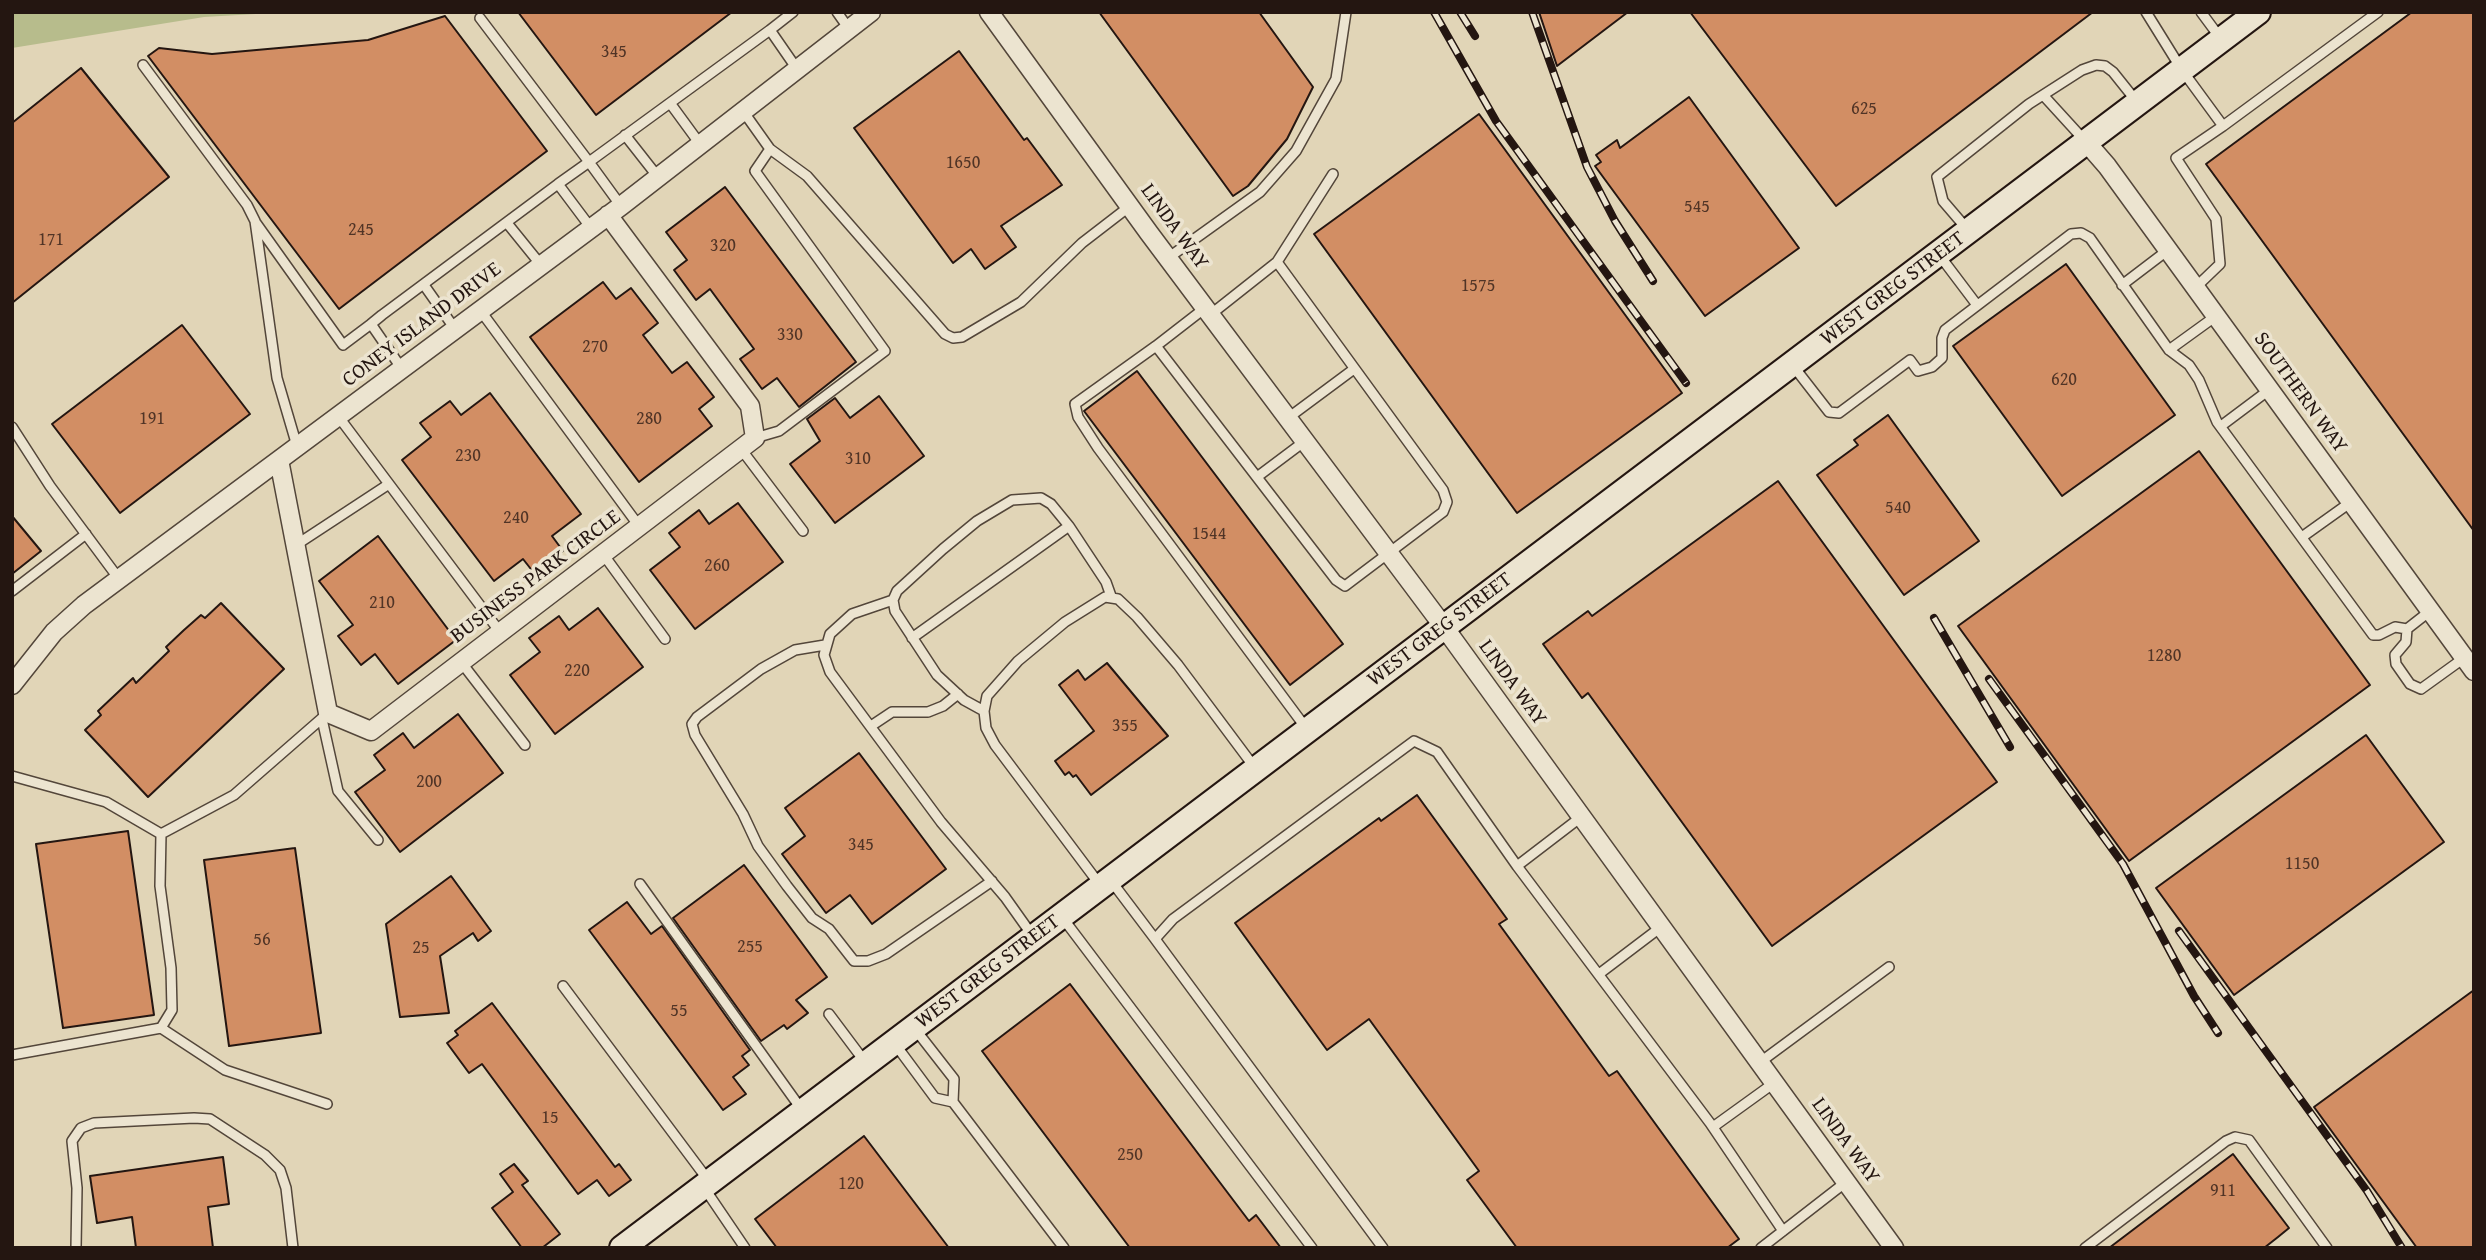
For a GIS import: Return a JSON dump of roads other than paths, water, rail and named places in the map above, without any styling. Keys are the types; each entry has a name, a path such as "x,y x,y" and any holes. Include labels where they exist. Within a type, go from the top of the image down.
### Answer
{"main road":[{"name":"WEST GREG STREET","path":"622,1248 2258,12"}],"street":[{"name":"CONEY ISLAND DRIVE","path":"12,685 54,632 119,579 615,210 871,12"},
{"name":"LINDA WAY","path":"989,12 1168,258 1444,627 1894,1248"},
{"name":"SOUTHERN WAY","path":"2087,143 2168,250 2469,665"},
{"path":"615,210 750,406 748,443"},
{"name":"BUSINESS PARK CIRCLE","path":"325,716 372,731 748,443"},
{"path":"278,460 325,716"}],"lane":[{"path":"143,65 247,205 255,221 344,345 793,12"},
{"path":"837,12 849,29"},
{"path":"1168,258 1260,192 1296,151 1336,79 1346,12"},
{"path":"2146,12 2182,70 2223,126"},
{"path":"2202,12 2222,40"},
{"path":"2195,288 2220,264 2216,219 2176,158 2378,12"},
{"path":"480,18 589,162 615,210"},
{"path":"770,30 797,69"},
{"path":"1970,231 1943,201 1937,177 2043,95 2082,70 2105,66 2138,104"},
{"path":"2043,95 2087,143"},
{"path":"670,103 700,144"},
{"path":"743,111 770,149 807,176 945,334 953,338 962,338 1021,302 1082,243 1130,206"},
{"path":"625,135 658,177"},
{"path":"770,149 755,171 885,351 779,431 748,443 803,531"},
{"path":"1308,730 1078,417 1075,404 1277,262 1333,174"},
{"path":"558,184 591,228"},
{"path":"255,221 277,378 297,446"},
{"path":"507,223 541,265"},
{"path":"1793,365 1829,412 1839,413 1910,360 1918,371 1932,367 1942,358 1942,338 1945,330 2071,234 2081,233 2090,238 2169,351 2189,365 2221,426 2373,635 2395,627 2407,629 2430,611"},
{"path":"2122,285 2168,250"},
{"path":"1939,255 1977,304"},
{"path":"1156,346 1336,580 1345,586 1443,512 1447,502 1443,490 1277,262"},
{"path":"424,285 455,329"},
{"path":"480,310 639,526"},
{"path":"2169,351 2216,316"},
{"path":"371,324 402,369"},
{"path":"1288,418 1354,369"},
{"path":"2221,426 2269,390"},
{"path":"338,416 500,632"},
{"path":"12,427 50,486 119,579"},
{"path":"1257,477 1305,441"},
{"path":"295,546 389,484"},
{"path":"984,711 958,694 937,675 895,611 893,600 897,591 976,521 1012,500 1041,498 1051,504 1069,526 1106,582 1111,596 1137,617 1256,769"},
{"path":"2302,537 2351,502"},
{"path":"912,638 1069,526"},
{"path":"12,591 86,534"},
{"path":"603,554 664,639"},
{"path":"1111,596 1089,606 1018,661 987,696 984,711 986,728 995,745 1105,883 1155,939 1383,1248"},
{"path":"893,600 852,614 830,634 825,645 830,672 941,822 992,881 1033,937"},
{"path":"2407,629 2406,642 2395,655 2396,664 2410,684 2421,689 2469,665"},
{"path":"825,645 795,650 761,670 697,717 692,724 695,735 743,814 758,846 812,918 829,929 854,961 868,961 894,949 992,881"},
{"path":"461,662 525,745"},
{"path":"871,726 892,712 928,712 943,706 958,694"},
{"path":"161,834 234,795 325,716"},
{"path":"325,716 338,790 378,840"},
{"path":"1155,939 1173,919 1414,741 1437,752 1517,866 1713,1127 1783,1231"},
{"path":"12,776 106,802 161,834"},
{"path":"1517,866 1581,817"},
{"path":"161,834 160,886 171,968 172,1010 161,1028"},
{"path":"640,884 803,1111"},
{"path":"1061,916 1312,1248"},
{"path":"1600,974 1661,927"},
{"path":"1759,1063 1889,967"},
{"path":"563,986 706,1184 745,1248"},
{"path":"829,1014 866,1063"},
{"path":"914,1027 954,1080 953,1102 1064,1248"},
{"path":"12,1055 161,1028 225,1070 327,1104"},
{"path":"894,1042 935,1098 953,1102"},
{"path":"1713,1127 1774,1083"},
{"path":"76,1248 77,1188 72,1141 81,1128 94,1123 194,1118 209,1119 265,1156 280,1171 286,1188 293,1248"},
{"path":"2085,1248 2235,1137 2249,1140 2327,1248"},
{"path":"1760,1248 1846,1182"}],"railway":[{"path":"1434,12 1496,121 1686,383"},
{"path":"1460,12 1475,36"},
{"path":"1532,12 1587,167 1615,221 1653,281"},
{"path":"1934,618 2010,747"},
{"path":"1989,679 2123,864 2194,996 2218,1033"},
{"path":"2179,931 2367,1191 2402,1248"}]}
